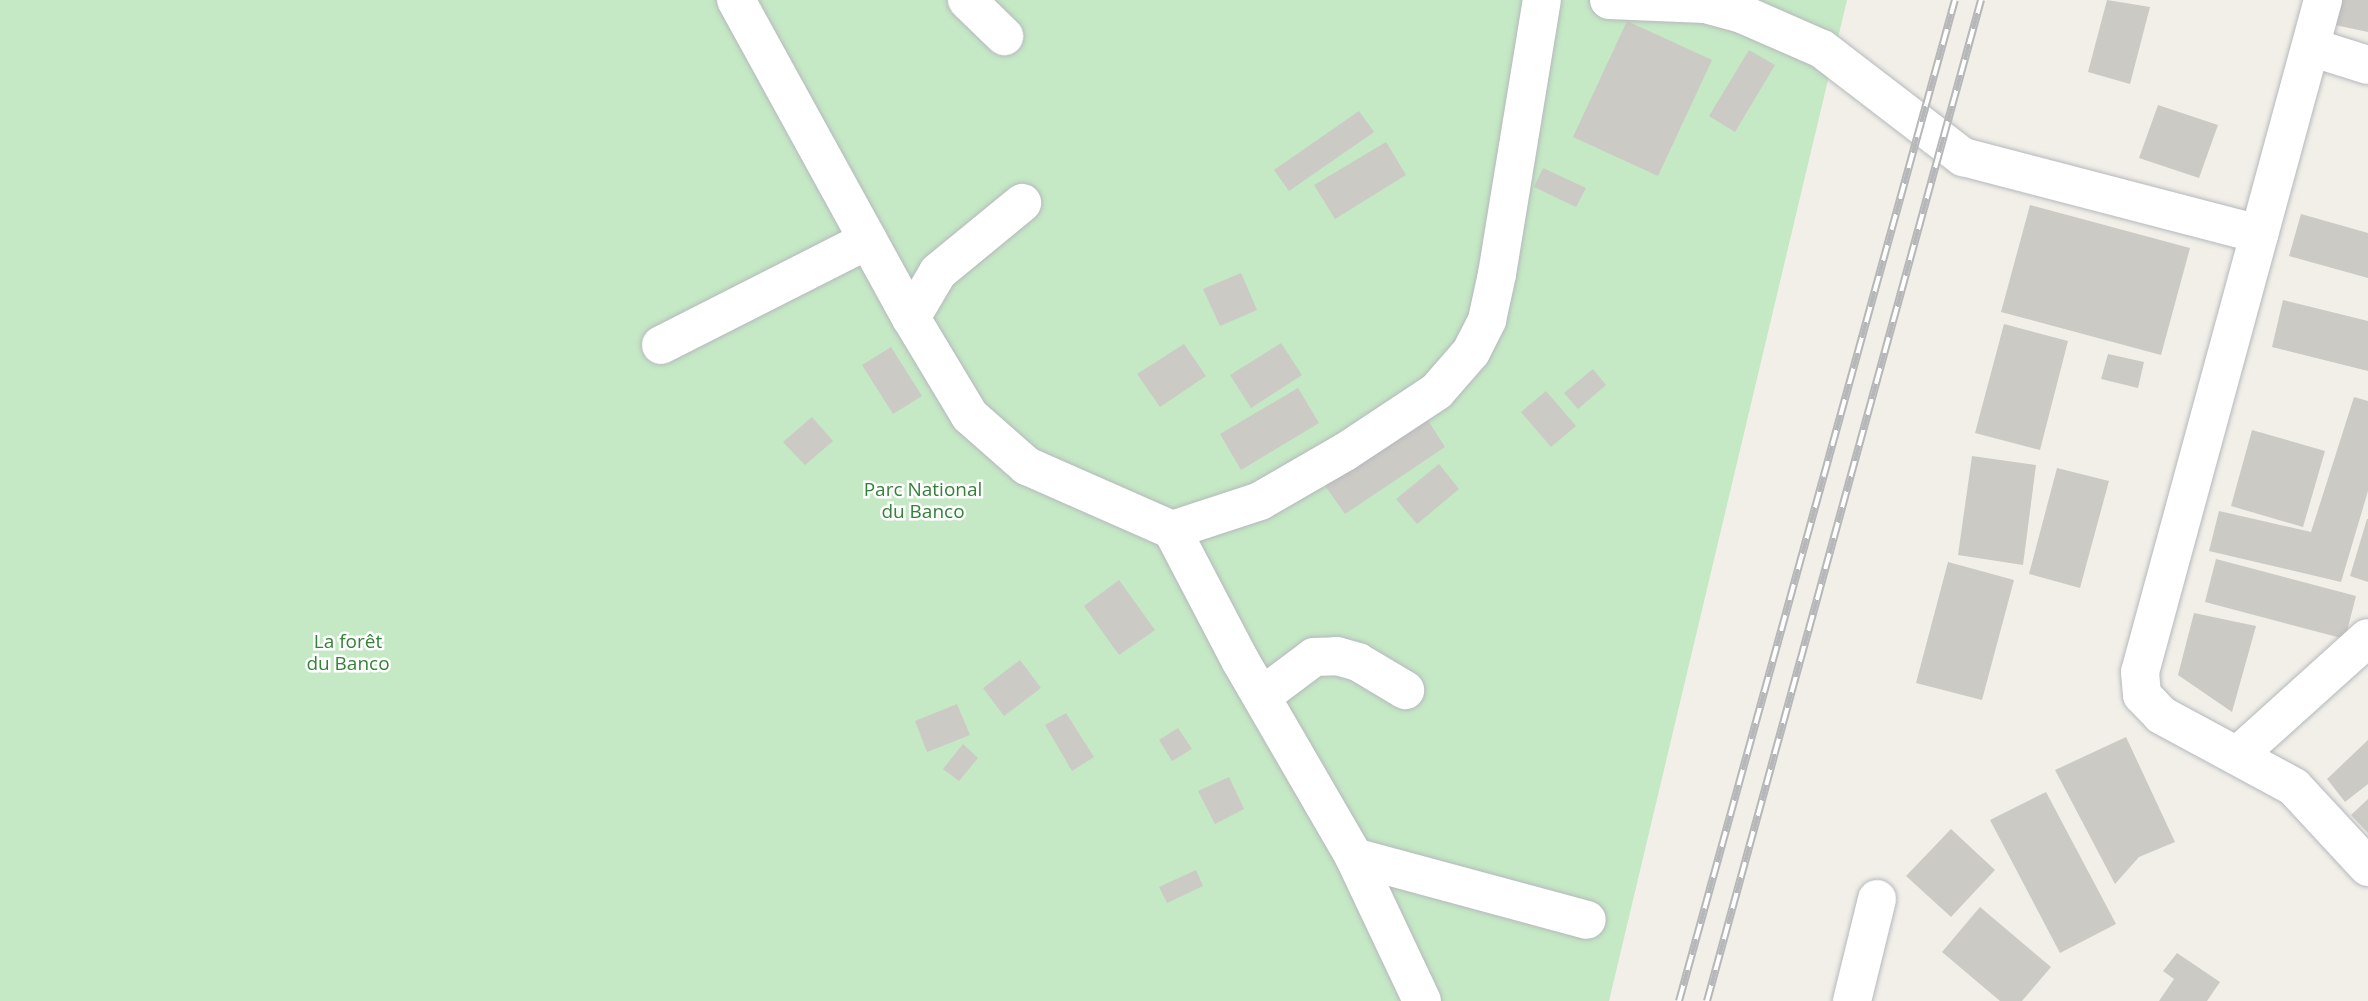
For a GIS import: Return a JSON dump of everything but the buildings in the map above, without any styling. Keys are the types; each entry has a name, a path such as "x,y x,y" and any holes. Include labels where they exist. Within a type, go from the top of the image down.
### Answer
{"street":[{"path":"736,0 911,318 970,416 1027,466 1172,530 1354,857 1422,1001"},
{"path":"967,0 1004,36"},
{"path":"1172,530 1260,501 1334,458 1437,391 1471,352 1487,320 1497,274 1542,0"},
{"path":"1609,0 1704,2 1742,14 1822,49 1963,157 2259,234"},
{"path":"2323,0 2140,671 2142,695 2161,715 2239,754 2294,787 2368,867"},
{"path":"2311,47 2368,65"},
{"path":"911,318 938,272 1022,203"},
{"path":"661,345 868,240"},
{"path":"2239,754 2368,638"},
{"path":"1262,696 1314,657 1337,656 1358,662 1405,690"},
{"path":"1354,857 1587,920"},
{"path":"1852,1001 1877,899"}],"green space":[{"name":"Parc National du Banco","path":"0,0 1847,0 1609,1001 0,1001"}],"railway":[{"path":"1679,1001 1955,0"},
{"path":"1707,1001 1981,0"}],"park label":[{"name":"La forêt du Banco","path":"348,653"}]}
